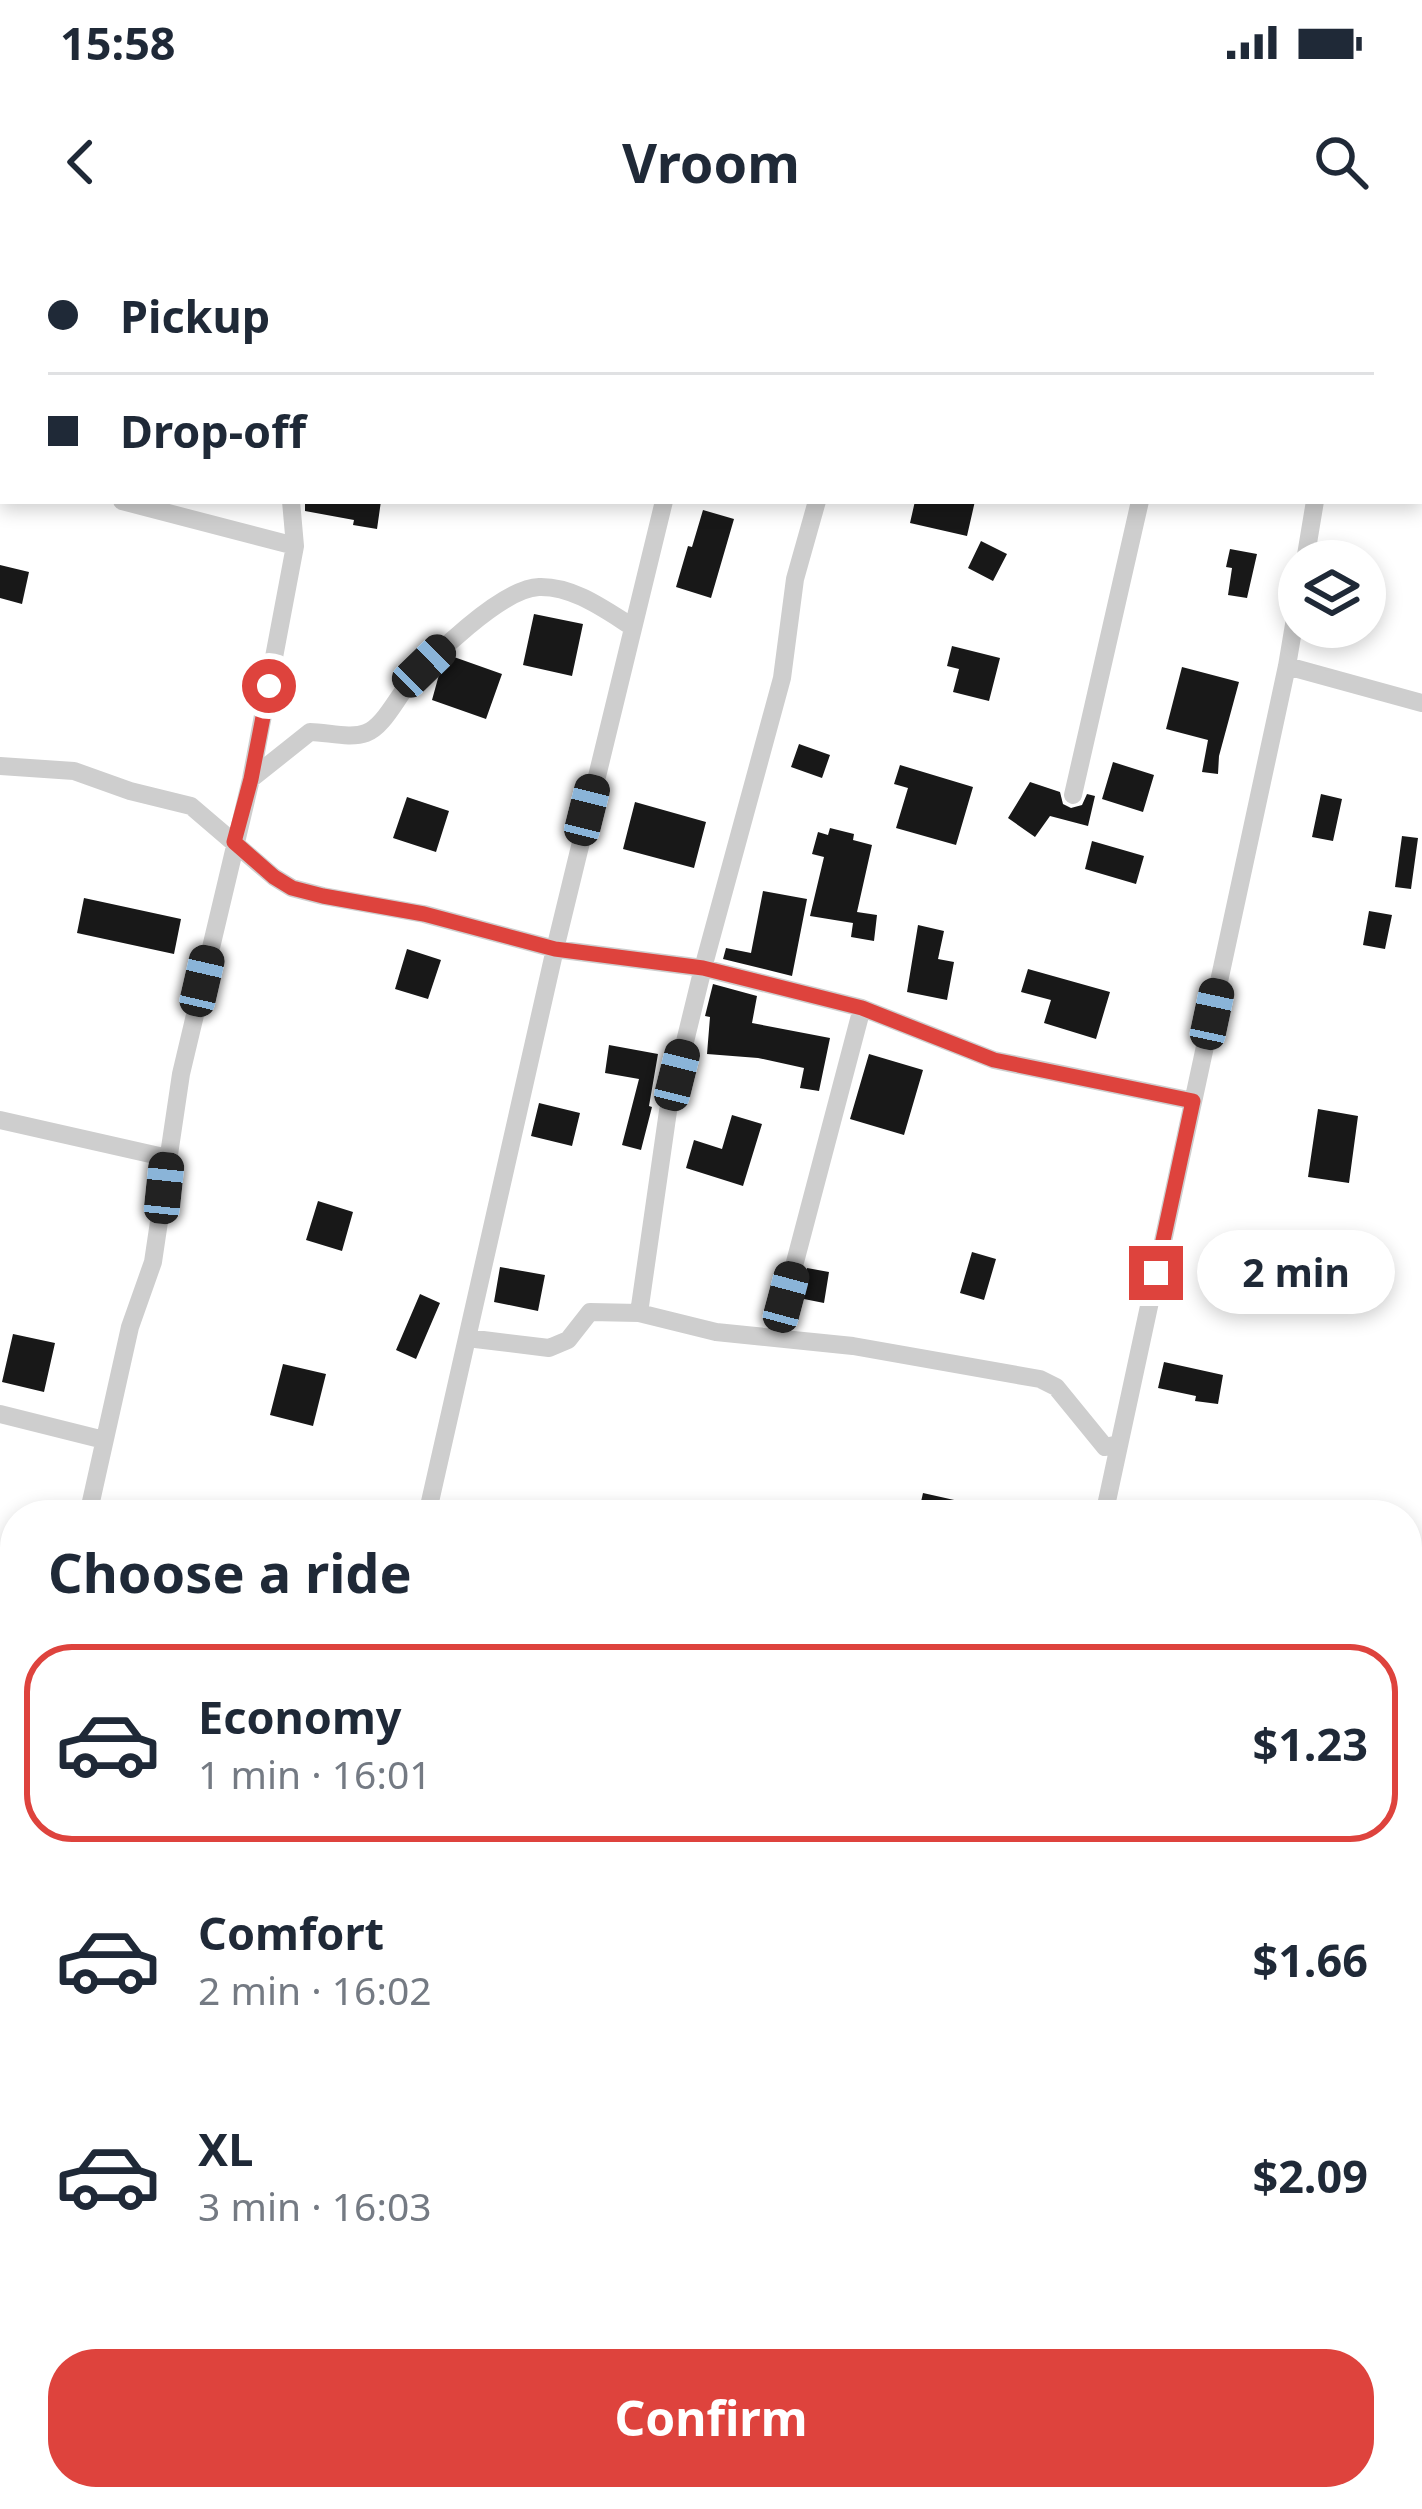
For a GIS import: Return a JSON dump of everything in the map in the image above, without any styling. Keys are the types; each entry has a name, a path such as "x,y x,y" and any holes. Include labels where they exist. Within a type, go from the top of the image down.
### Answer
{"street":[{"path":"134,504 296,546"},
{"path":"91,1500 130,1327 153,1262 181,1074 251,779 296,546 291,504"},
{"path":"431,1500 555,949 663,504"},
{"path":"639,1313 668,1111 782,678 795,579 816,504"},
{"path":"1072,795 1139,504"},
{"path":"1308,540 1314,504"},
{"path":"251,779 310,732 357,735 374,729 443,647 525,590 536,586 587,599 632,626"},
{"path":"1107,1500 1290,648"},
{"path":"1287,666 1422,703"},
{"path":"0,766 74,771 130,791 183,802 292,888 424,914 555,949 703,968 862,1008 994,1060 1193,1101"},
{"path":"775,1338 862,1008"},
{"path":"0,1120 168,1158"},
{"path":"467,1338 549,1348 568,1340 590,1312 639,1313 698,1329 853,1346 1040,1379 1056,1387 1105,1447 1119,1444"},
{"path":"0,1414 104,1440"}],"building":[{"path":"305,504 381,504 377,529 305,511"},
{"path":"914,504 974,504 967,536 910,523"},
{"path":"703,510 734,519 711,598 676,587"},
{"path":"981,541 1007,554 993,581 968,568"},
{"path":"1230,549 1257,554 1247,598 1228,595"},
{"path":"0,565 29,572 22,604 0,598"},
{"path":"534,614 583,624 572,676 523,665"},
{"path":"952,646 1000,658 989,701 953,692 959,669 947,666"},
{"path":"454,657 502,674 486,719 432,700 440,671"},
{"path":"1182,667 1239,682 1218,774 1202,772 1208,740 1166,729"},
{"path":"799,744 830,755 822,778 791,767"},
{"path":"1113,762 1154,775 1143,812 1102,799"},
{"path":"900,765 973,787 956,845 896,828 908,788 894,784"},
{"path":"1030,782 1060,792 1063,804 1071,808 1082,805 1087,794 1095,796 1088,826 1050,816 1035,837 1008,818"},
{"path":"1321,794 1342,799 1333,841 1312,837"},
{"path":"407,797 449,811 436,852 393,838"},
{"path":"635,802 706,822 694,868 623,849"},
{"path":"830,828 872,845 857,912 877,915 874,941 851,937 853,923 810,916 824,857 812,854 818,832 828,835"},
{"path":"1402,836 1418,838 1411,889 1395,887"},
{"path":"1092,841 1144,856 1136,884 1085,869"},
{"path":"763,891 807,899 792,976 723,959 726,948 751,953"},
{"path":"84,898 181,919 174,954 77,933"},
{"path":"1369,911 1392,915 1385,949 1363,945"},
{"path":"918,925 944,931 938,959 954,962 947,1000 907,992"},
{"path":"407,949 441,960 428,999 395,989"},
{"path":"1028,969 1110,992 1096,1039 1044,1023 1051,1000 1021,992"},
{"path":"713,984 757,996 752,1023 830,1038 819,1091 800,1088 804,1068 707,1054 710,1017 705,1016"},
{"path":"609,1045 658,1054 641,1150 622,1145 639,1079 605,1073"},
{"path":"869,1054 923,1070 904,1135 850,1119"},
{"path":"539,1103 580,1113 572,1146 531,1136"},
{"path":"1318,1109 1358,1116 1349,1183 1308,1177"},
{"path":"732,1115 762,1124 743,1186 686,1168 694,1140 722,1149"},
{"path":"318,1201 353,1212 342,1251 306,1240"},
{"path":"972,1252 996,1259 984,1300 960,1293"},
{"path":"500,1267 545,1275 538,1311 494,1302"},
{"path":"807,1268 829,1272 824,1303 799,1298"},
{"path":"420,1294 440,1303 416,1359 396,1350"},
{"path":"13,1334 55,1343 44,1392 2,1382"},
{"path":"1164,1362 1223,1375 1218,1404 1158,1388"},
{"path":"283,1364 326,1374 313,1426 270,1415"},
{"path":"923,1493 954,1500 921,1500"}],"route":[{"path":"269,686 234,842 292,888 424,914 555,949 703,968 862,1008 994,1060 1193,1101 1156,1273"}]}
